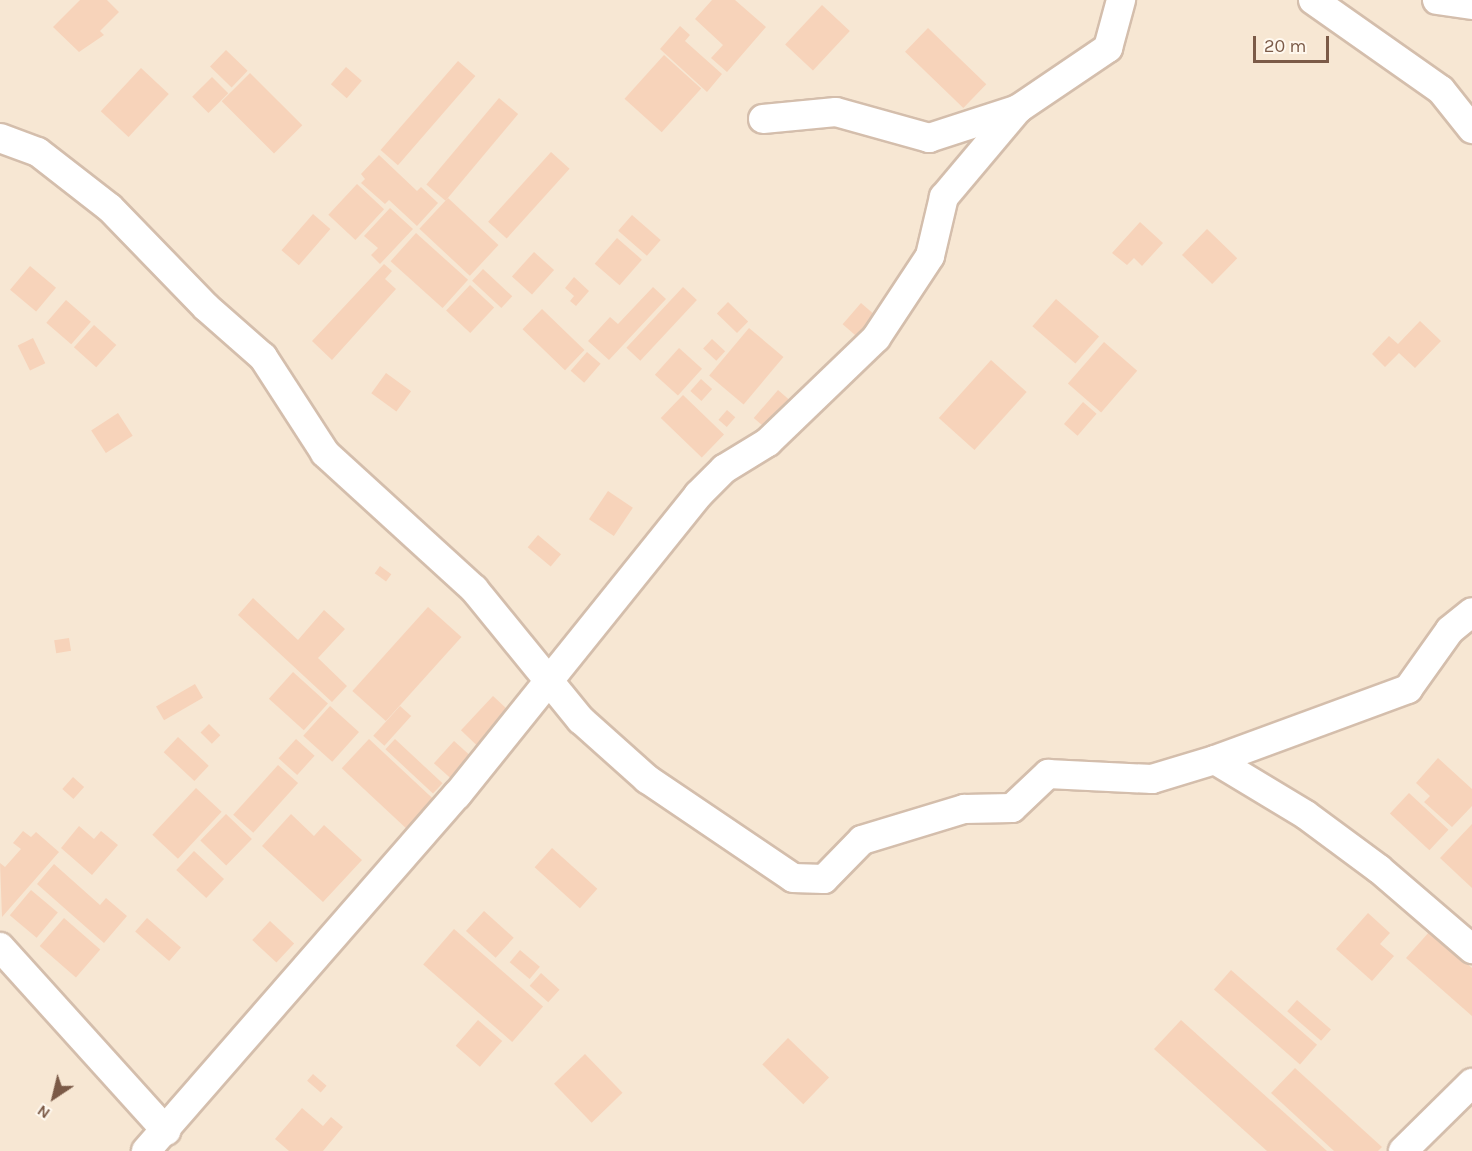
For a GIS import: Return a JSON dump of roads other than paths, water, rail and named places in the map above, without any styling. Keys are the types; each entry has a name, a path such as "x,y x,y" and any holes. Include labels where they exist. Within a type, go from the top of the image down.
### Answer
{"street":[{"path":"146,1151 166,1131 549,683 698,495 724,469 768,442 876,338 930,256 944,197 1018,109 1108,48 1121,0"},
{"path":"1313,0 1441,90 1472,129"},
{"path":"1437,0 1472,5"},
{"path":"763,118 836,112 929,138 1018,109"},
{"path":"0,138 38,152 110,208 206,307 262,357 325,453 474,590 581,720 647,779 793,879 824,879 862,840 964,809 1012,808 1048,774 1152,779 1215,760 1408,689 1450,630 1472,612"},
{"path":"1215,760 1306,815 1379,869 1472,949"},
{"path":"0,947 166,1131"},
{"path":"1403,1151 1472,1083"}]}
